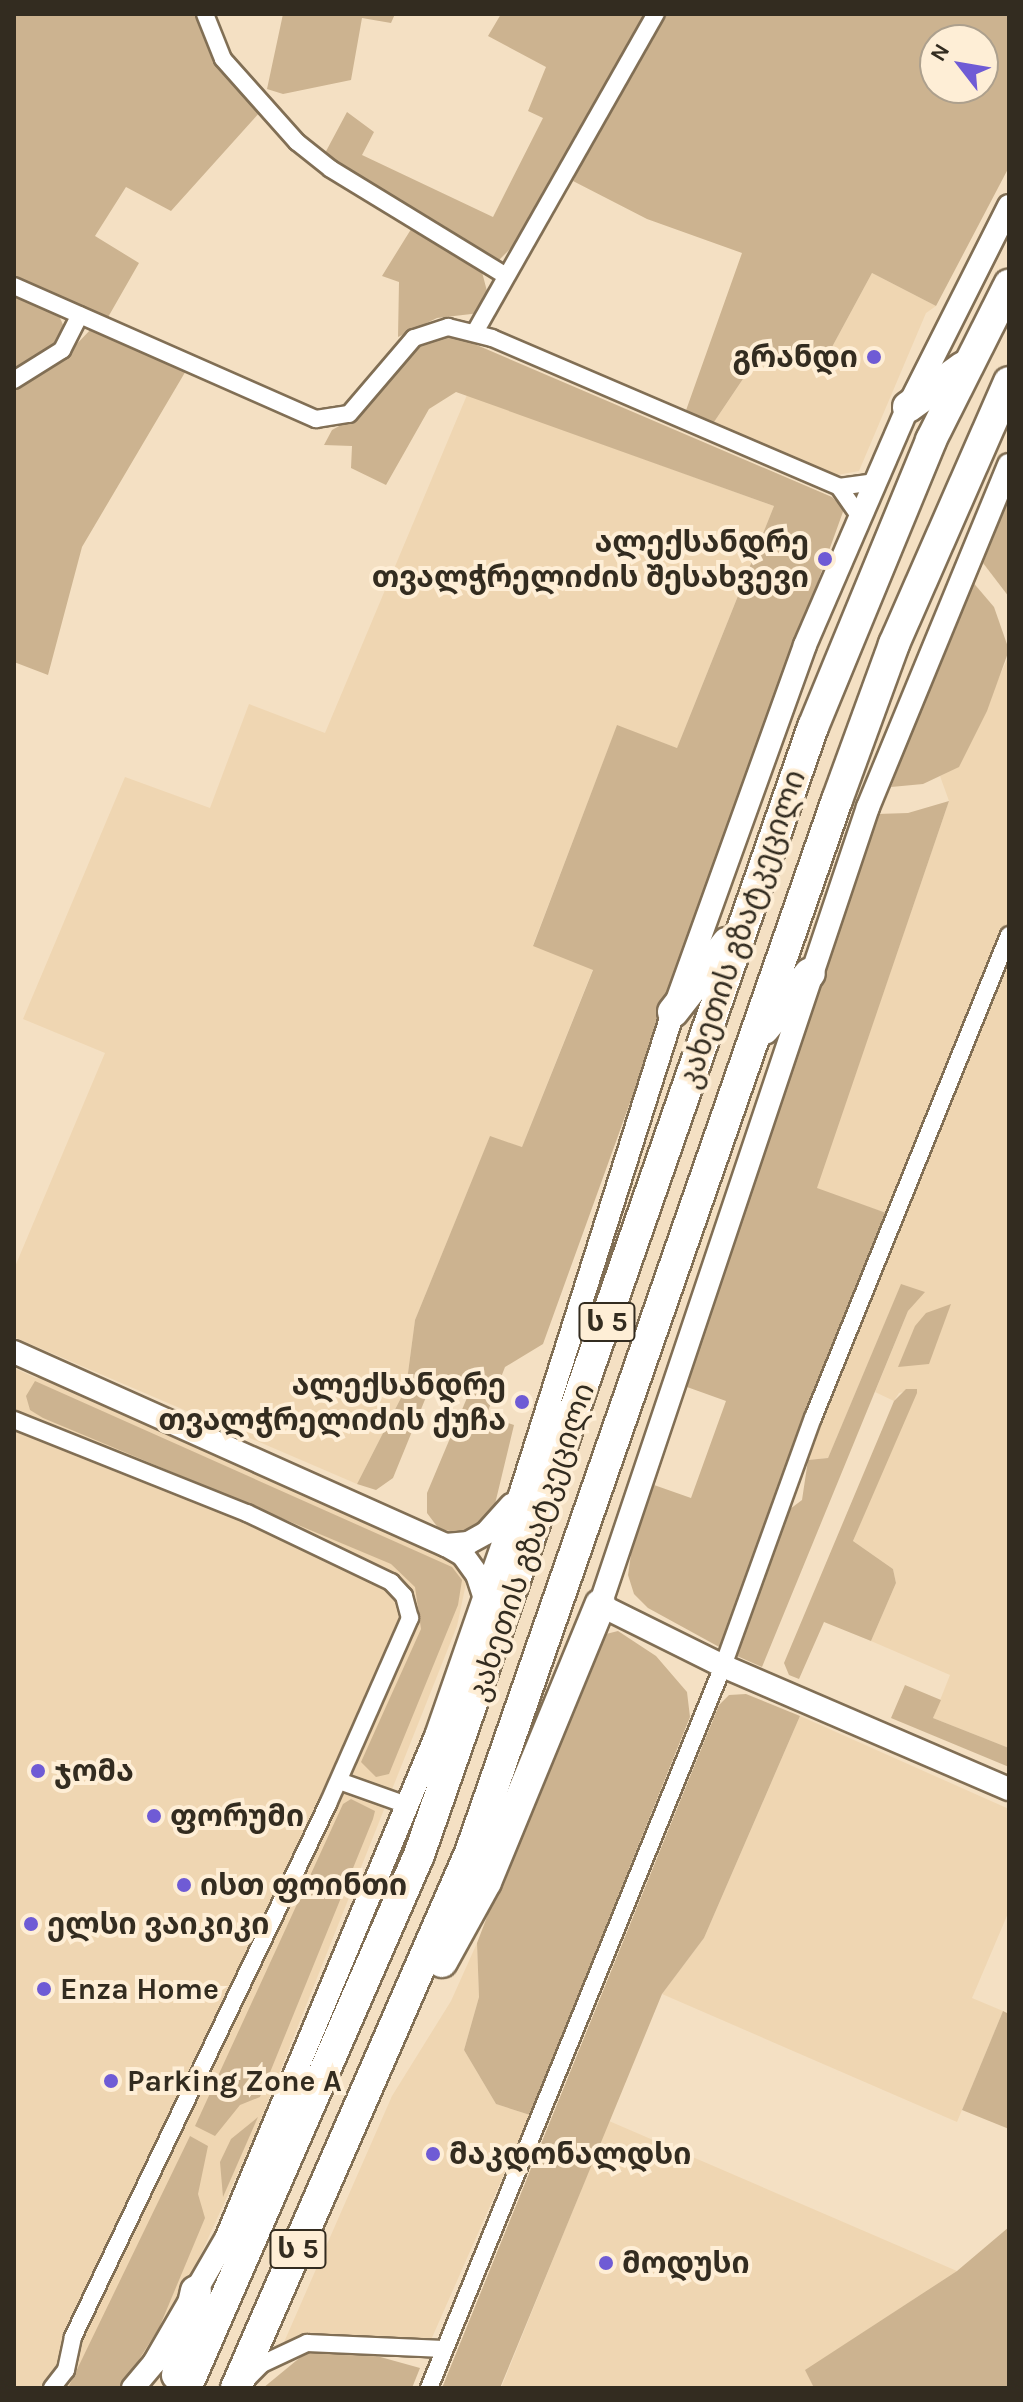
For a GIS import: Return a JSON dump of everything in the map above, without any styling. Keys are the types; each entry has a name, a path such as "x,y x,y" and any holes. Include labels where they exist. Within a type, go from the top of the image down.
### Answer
{"highway":[{"name":"კახეთის გზატკეცილი","path":"186,2388 374,1961 454,1762 741,926 843,648 964,366 1009,285"},
{"path":"908,407 964,366"},
{"name":"კახეთის გზატკეცილი","path":"238,2388 470,1853 894,644 1009,382"},
{"path":"673,1012 741,926"},
{"path":"752,1042 810,973"},
{"path":"360,2110 486,1882 600,1605"},
{"path":"174,2388 196,2291"}],"street":[{"path":"205,14 223,59 297,142 331,169 506,276"},
{"path":"475,332 656,14"},
{"name":"კახეთის გზატკეცილი","path":"133,2388 154,2363 238,2212 404,1804 436,1736 520,1495 673,1012 805,645 908,407 1009,206"},
{"path":"14,286 302,414 333,420 365,398 414,338 448,327 475,332 839,487 874,482"},
{"path":"14,380 62,350 80,315"},
{"path":"1009,465 868,807 600,1605 723,1666 1009,1789"},
{"path":"839,487 859,516"},
{"path":"429,2388 723,1666 813,1418 1009,935"},
{"path":"14,1354 446,1545 463,1555 477,1574 485,1598"},
{"path":"14,1420 247,1513 391,1582 404,1596 410,1618 339,1781 73,2337 66,2370 52,2388"},
{"path":"446,1545 468,1543 486,1533 520,1495"},
{"path":"339,1781 404,1804"},
{"path":"238,2388 262,2364 307,2343 444,2349"}],"shaded area":[{"path":"14,14 200,14 220,68 260,112 171,211 126,187 95,236 139,263 107,319 14,277"},
{"path":"283,14 395,14 391,23 362,18 351,80 283,94 267,89"},
{"path":"501,14 650,14 522,237 498,261 324,155 347,112 374,132 362,155 493,217 543,118 528,111 546,67 488,36"},
{"path":"660,14 1009,14 1009,167 936,306 872,273 825,360 753,364 712,425 684,416 742,253 647,219 573,181"},
{"path":"413,226 482,272 488,295 480,313 437,318 398,337 399,282 382,276"},
{"path":"872,273 936,306 926,313 859,471 832,476 712,425 753,364 825,360"},
{"path":"14,294 58,313 66,332 60,345 14,373"},
{"path":"92,328 187,369 82,547 48,675 14,662 14,385 72,349"},
{"path":"451,334 832,497 844,509 543,1344 505,1367 486,1416 514,1425 495,1504 484,1524 467,1534 439,1529 427,1513 427,1493 469,1393 435,1375 393,1478 376,1490 357,1484 406,1388 415,1320 490,1136 522,1147 593,970 533,946 617,725 677,748 774,506 456,392 429,409 386,485 351,468 352,446 324,445 332,430 359,415 416,346 432,336"},
{"path":"467,395 774,506 677,748 617,726 533,945 593,969 522,1147 490,1137 415,1320 406,1388 357,1484 14,1337 14,1269 105,1053 23,1019 125,777 210,808 249,704 325,733"},
{"path":"1009,499 1009,597 983,563"},
{"path":"971,580 994,607 1009,650 987,711 959,767 923,784 891,787"},
{"path":"1009,655 1009,1748 933,1718 950,1675 871,1641 896,1583 893,1569 853,1541 917,1389 899,1393 894,1401 875,1392 908,1311 924,1292 901,1285 828,1458 808,1460 889,1214 816,1189 949,801 940,776 959,766"},
{"path":"949,801 817,1188 889,1214 721,1648 648,1608 634,1594 628,1575 631,1554 654,1485 691,1498 726,1401 687,1387 877,814 908,813"},
{"path":"901,1284 925,1292 908,1311 762,1667 737,1656 786,1512 802,1500 808,1460 828,1458"},
{"path":"951,1304 929,1364 898,1367 915,1326 926,1313"},
{"name":"ისთ ფოინთი","path":"14,1368 36,1378 51,1377 342,1507 461,1566 467,1579 457,1626 251,2144 165,2333 127,2388 14,2388"},
{"path":"35,1381 452,1567 462,1580 458,1605 389,1774 376,1777 361,1762 421,1629 415,1587 391,1564 43,1418 30,1410 26,1396"},
{"path":"906,1389 917,1389 917,1393 853,1541 893,1569 896,1583 871,1641 824,1622 799,1679 789,1675 784,1663 894,1401"},
{"path":"618,1631 656,1656 687,1692 690,1717 530,2115 496,2104 464,2050 479,1997 477,1943 594,1637"},
{"path":"905,1685 941,1700 933,1718 1009,1748 1009,1767 891,1718"},
{"path":"746,1694 800,1716 704,1938 662,1994 500,2388 442,2388 719,1705 729,1695"},
{"path":"800,1716 1009,1809 1009,1911 972,1998 1003,2011 957,2122 662,1994 704,1938"},
{"path":"351,1799 375,1811 373,1819 260,2097 240,2105 215,2136 195,2126 343,1804"},
{"path":"477,1943 479,1997 464,2050 496,2104 530,2115 431,2340 308,2334 281,2349 392,2096 451,2001"},
{"path":"1003,2011 1009,2014 1009,2129 962,2110"},
{"path":"258,2117 223,2197 220,2162 231,2139"},
{"path":"609,2121 957,2271 806,2370 814,2388 501,2388"},
{"path":"190,2136 208,2146 198,2194 205,2218 159,2328 121,2388 68,2388"},
{"path":"1009,2227 1009,2388 814,2388 805,2370 957,2271"},
{"path":"308,2351 366,2353 420,2368 412,2388 263,2388"}],"place":[{"name":"გრანდი","path":"874,357"},
{"name":"ალექსანდრე თვალჭრელიძის შესახვევი","path":"825,559"},
{"name":"ალექსანდრე თვალჭრელიძის ქუჩა","path":"522,1402"},
{"name":"ჯომა","path":"38,1771"},
{"name":"ფორუმი","path":"154,1816"},
{"name":"ისთ ფოინთი","path":"184,1885"},
{"name":"ელსი ვაიკიკი","path":"31,1924"},
{"name":"Enza Home","path":"44,1989"},
{"name":"Parking Zone A","path":"111,2081"},
{"name":"მაკდონალდსი","path":"433,2154"},
{"name":"მოდუსი","path":"606,2263"}]}
